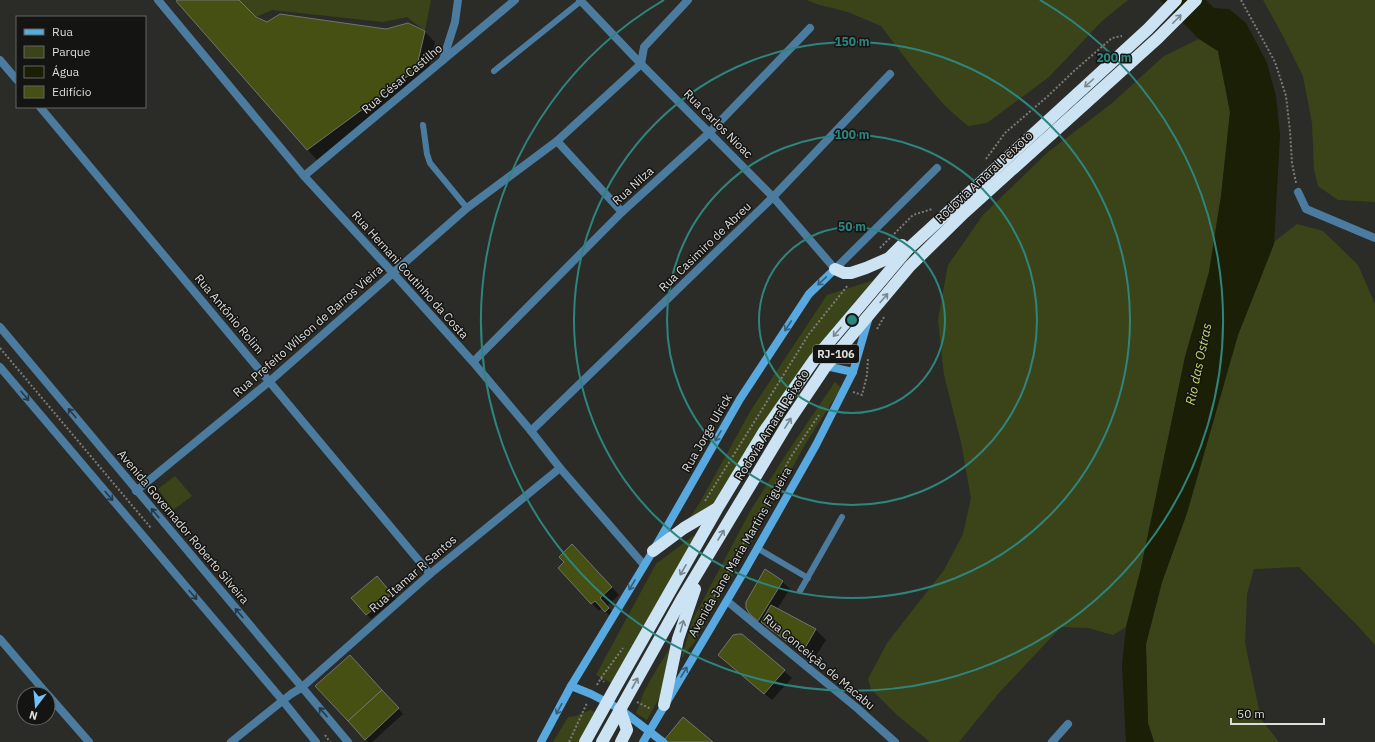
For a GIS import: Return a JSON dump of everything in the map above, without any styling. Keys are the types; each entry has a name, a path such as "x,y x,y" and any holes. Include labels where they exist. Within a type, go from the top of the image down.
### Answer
{"highway":[{"name":"Rodovia Amaral Peixoto","path":"585,742 717,509 763,433 814,360 908,249 1148,28 1176,0"},
{"name":"Rodovia Amaral Peixoto","path":"602,742 706,559 789,420 826,366 910,266 964,213 1158,38 1196,0"},
{"path":"835,269 844,273 851,273 889,258 919,228 940,218"},
{"path":"653,551 684,528 717,509"},
{"path":"664,705 682,625 706,559"},
{"path":"620,709 627,730 620,742"}],"main road":[{"name":"Rua Jorge Ulrick","path":"541,742 571,686 653,551 740,399 809,294 835,269"},
{"name":"Avenida Jane Maria Martins Figueira","path":"643,742 727,601 816,445 853,372 870,314"},
{"path":"826,366 853,372"},
{"path":"571,686 620,709 663,742"}],"street":[{"name":"Rua Hernani Coutinho da Costa","path":"158,0 304,176 473,362 560,468 644,566"},
{"path":"442,60 455,22 458,0"},
{"name":"Rua César Castilho","path":"304,176 516,0"},
{"path":"641,64 644,47 688,0"},
{"name":"Rua Carlos Nioac","path":"581,1 773,198 835,269"},
{"name":"Rua Nilza","path":"473,362 622,212 709,133 810,28"},
{"path":"0,60 16,79"},
{"name":"Rua Prefeito Wilson de Barros Vieira","path":"136,491 270,381 467,208 557,141 641,64"},
{"name":"Rua Casimiro de Abreu","path":"531,431 773,198 890,74"},
{"name":"Rua Antônio Rolim","path":"41,108 430,574"},
{"path":"557,141 622,212"},
{"name":"Rua Jorge Ulrick","path":"835,269 937,168"},
{"path":"1298,192 1306,209 1375,238"},
{"name":"Avenida Governador Roberto Silveira","path":"0,327 301,688 348,742"},
{"path":"0,367 283,700 316,742"},
{"name":"Rua Itamar R Santos","path":"231,742 283,700 301,688 430,574 560,468"},
{"name":"Rua Conceição de Macabu","path":"727,601 857,708 895,742"},
{"path":"0,639 41,686"},
{"path":"56,703 89,742"},
{"path":"1052,742 1068,724"}],"lane":[{"path":"494,71 581,1"},
{"path":"423,125 427,154 430,163 467,208"},
{"path":"800,592 842,517"},
{"path":"757,548 808,578"}],"path":[{"path":"1241,0 1275,62 1286,96 1292,163 1298,192"},
{"path":"876,331 886,314"},
{"path":"844,390 862,395 867,375 869,355"},
{"path":"692,637 792,455 820,412"},
{"path":"641,725 651,709"}],"green space":[{"path":"239,0 431,0 425,31 407,17 383,22 272,10 256,17"},
{"path":"806,0 1128,0 1102,21 1049,77 987,123 968,126 945,106 912,67 881,26 848,12"},
{"path":"1263,0 1375,0 1375,202 1338,200 1318,186 1314,169 1312,123 1303,76"},
{"path":"1199,39 1218,51 1230,112 1221,196 1209,272 1185,357 1141,568 1126,627 1113,635 1088,628 1061,627 998,694 959,742 930,742 897,715 871,689 868,679 887,643 944,570 963,534 971,498 961,442 944,375 938,320 948,265 983,215 1048,152 1111,104 1164,56"},
{"path":"1297,224 1323,231 1358,265 1375,304 1375,645 1299,567 1254,569 1247,594 1245,643 1261,719 1279,742 1154,742 1148,723 1146,644 1162,582 1187,513 1238,335 1275,241"},
{"path":"874,280 797,374 714,504 686,523 699,504 751,410 827,295"},
{"path":"835,382 841,388 806,443 696,640 681,659 693,619 752,508"},
{"path":"175,476 192,496 173,510 158,489"},
{"path":"696,534 613,684 596,675 656,564"},
{"path":"672,645 660,696 647,720 636,713 647,686"},
{"path":"590,710 598,713 581,742 553,742 568,717 576,716"}],"water":[{"name":"Rio das Ostras","path":"1160,0 1206,0 1214,8 1229,9 1246,23 1267,63 1276,96 1280,135 1274,244 1238,335 1187,513 1162,582 1146,644 1148,723 1154,742 1126,742 1122,665 1126,627 1141,568 1185,357 1209,272 1221,196 1230,112 1218,51 1199,39"}],"building":[{"path":"239,0 256,17 267,22 280,14 386,29 408,23 425,31 416,70 307,150 176,1"},
{"path":"572,544 612,587 600,598 609,608 605,612 595,601 591,604 558,568 564,562 559,557"},
{"path":"765,569 783,581 758,621 749,613 746,608 746,602"},
{"path":"377,576 392,594 366,615 351,598"},
{"path":"771,605 816,629 802,653 761,622"},
{"path":"742,634 785,670 764,694 718,655 733,635"},
{"path":"350,655 382,690 348,721 315,686"},
{"path":"382,690 399,708 365,740 348,721"},
{"path":"683,717 713,742 668,742 665,739"}]}
